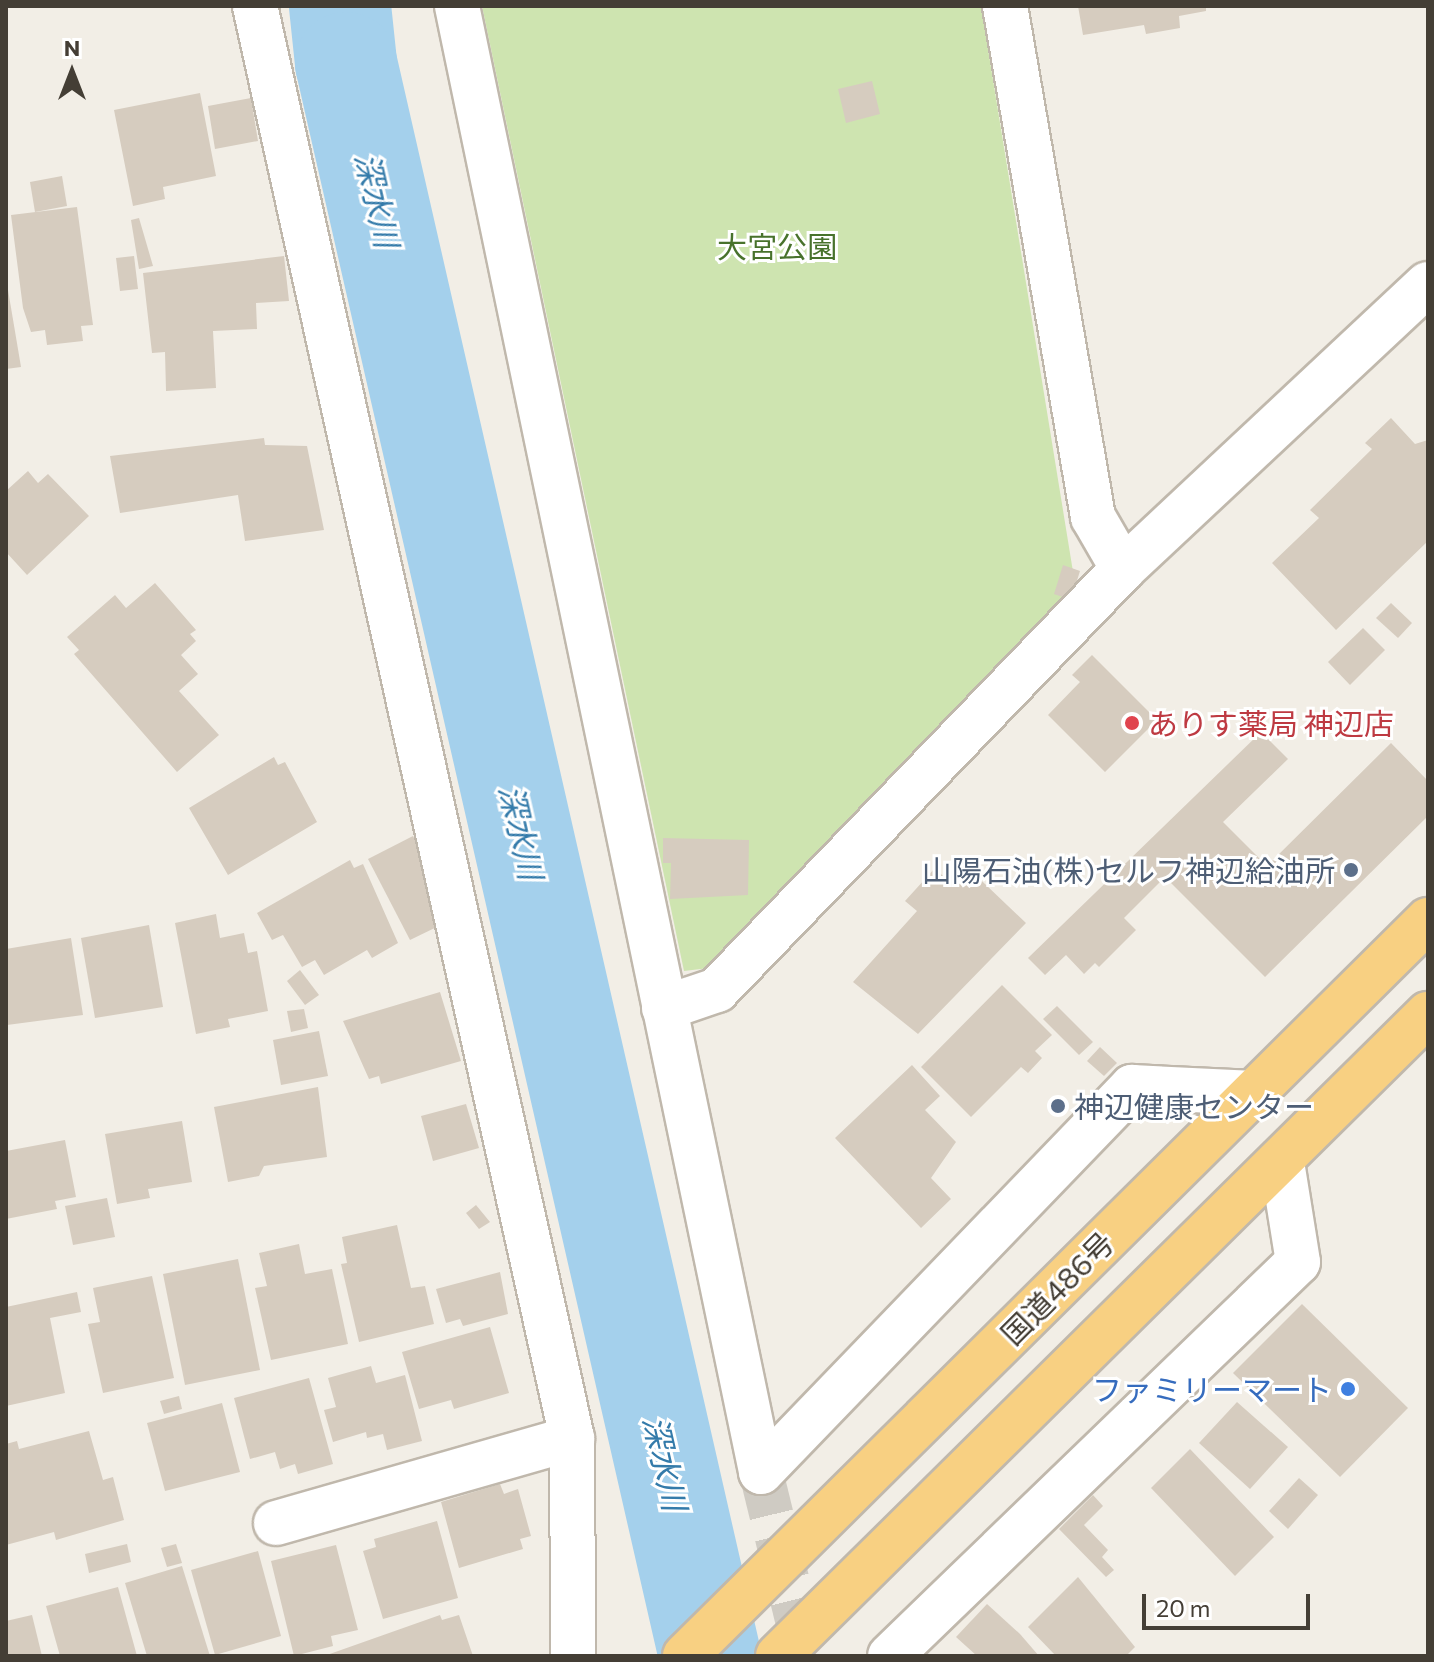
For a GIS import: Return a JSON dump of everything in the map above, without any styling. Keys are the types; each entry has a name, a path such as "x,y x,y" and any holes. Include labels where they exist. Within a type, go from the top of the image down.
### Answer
{"highway":[{"name":"国道486号","path":"685,1656 1428,920"},
{"path":"778,1656 1282,1162 1428,1014"}],"street":[{"path":"255,6 305,255 572,1438 573,1656"},
{"path":"457,6 761,1472 1132,1087 1254,1093"},
{"path":"1005,6 1093,517 1123,569"},
{"path":"664,1008 717,990 1123,569 1428,284"},
{"path":"890,1656 1298,1262 1282,1162"},
{"path":"276,1523 572,1438"}],"green space":[{"name":"大宮公園","path":"482,6 981,6 1075,584 709,968 684,971"}],"building":[{"path":"1078,6 1206,6 1206,11 1179,16 1180,28 1146,34 1144,25 1083,35"},
{"path":"872,81 880,114 846,123 838,89"},
{"path":"200,93 216,176 163,187 165,199 133,206 114,110"},
{"path":"251,98 258,141 215,149 208,106"},
{"path":"62,176 67,206 35,212 30,182"},
{"path":"77,207 93,325 81,326 83,341 47,345 45,330 31,332 23,308 11,215"},
{"path":"139,218 153,266 139,269 131,220"},
{"path":"134,256 138,289 120,291 116,258"},
{"path":"284,256 289,301 256,303 257,329 213,331 216,388 166,391 165,352 152,353 143,273"},
{"path":"6,278 21,367 6,369"},
{"path":"1391,418 1415,444 1428,440 1428,541 1336,630 1272,563 1319,518 1310,510 1372,449 1365,443"},
{"path":"264,438 265,445 307,446 324,530 245,541 238,495 120,513 110,456"},
{"path":"28,471 38,483 48,474 89,516 27,575 6,552 6,491"},
{"path":"1063,565 1080,571 1071,600 1054,594"},
{"path":"155,583 196,630 190,634 196,641 181,655 198,674 179,691 219,735 177,772 74,654 79,650 67,637 115,595 126,608"},
{"path":"1391,603 1412,623 1398,638 1376,618"},
{"path":"1363,628 1385,650 1350,685 1328,662"},
{"path":"1092,655 1157,720 1105,772 1048,715 1080,682 1072,675"},
{"path":"1261,732 1288,759 1223,822 1267,866 1391,743 1428,781 1428,816 1265,977 1165,877 1124,918 1136,930 1099,967 1095,963 1084,974 1066,955 1045,975 1028,958"},
{"path":"274,757 278,765 285,762 317,822 228,875 189,808"},
{"path":"413,836 439,886 447,922 410,940 368,859"},
{"path":"663,838 749,840 748,895 670,899 671,863 663,863"},
{"path":"350,860 354,868 363,864 398,943 372,958 367,950 324,975 315,960 302,967 283,935 272,940 257,913"},
{"path":"963,863 1026,923 918,1034 853,982 917,911 905,901 935,868 947,880"},
{"path":"216,914 220,938 244,933 248,953 257,951 268,1011 228,1019 230,1027 196,1034 175,923"},
{"path":"149,925 163,1007 95,1018 81,938"},
{"path":"71,938 83,1015 7,1025 6,949"},
{"path":"300,970 319,995 305,1005 287,981"},
{"path":"1002,985 1052,1035 1035,1051 1042,1058 1028,1073 1021,1067 971,1117 921,1067"},
{"path":"440,992 461,1061 381,1084 379,1076 369,1079 343,1021"},
{"path":"1057,1006 1093,1042 1079,1055 1043,1019"},
{"path":"304,1009 308,1028 291,1032 287,1011"},
{"path":"319,1031 328,1076 281,1085 273,1040"},
{"path":"1100,1047 1117,1063 1104,1076 1087,1061"},
{"path":"912,1065 940,1096 925,1110 956,1142 931,1178 951,1199 921,1228 835,1138"},
{"path":"318,1087 327,1157 264,1166 259,1176 228,1182 214,1107"},
{"path":"466,1104 479,1148 433,1161 421,1116"},
{"path":"182,1121 192,1182 148,1189 150,1198 117,1204 105,1134"},
{"path":"65,1140 76,1197 55,1201 57,1209 6,1219 6,1151"},
{"path":"107,1198 115,1237 73,1245 65,1206"},
{"path":"476,1205 490,1222 479,1229 466,1213"},
{"path":"397,1225 411,1288 425,1286 434,1324 359,1342 341,1264 347,1263 342,1237"},
{"path":"299,1244 305,1274 332,1269 348,1344 271,1360 255,1288 267,1286 259,1253"},
{"path":"238,1259 260,1370 185,1385 163,1274"},
{"path":"500,1272 508,1314 463,1326 460,1319 446,1323 436,1289"},
{"path":"152,1276 174,1378 103,1393 88,1324 100,1322 93,1288"},
{"path":"77,1292 81,1312 50,1318 65,1393 6,1406 6,1307"},
{"path":"1302,1304 1408,1408 1340,1477 1233,1373"},
{"path":"490,1327 509,1393 454,1409 451,1400 419,1409 402,1352"},
{"path":"371,1366 376,1383 405,1375 422,1441 387,1450 383,1434 367,1438 366,1432 333,1442 324,1410 336,1407 328,1378"},
{"path":"309,1378 333,1464 298,1474 295,1464 280,1469 275,1452 250,1459 234,1398"},
{"path":"179,1396 182,1409 164,1414 160,1401"},
{"path":"1237,1402 1288,1447 1250,1489 1199,1443"},
{"path":"222,1403 240,1472 165,1491 147,1423"},
{"path":"89,1431 103,1480 113,1477 124,1520 56,1540 54,1532 6,1545 6,1444 17,1441 19,1449"},
{"path":"1190,1449 1274,1537 1235,1576 1151,1488"},
{"path":"1299,1478 1318,1495 1288,1529 1269,1511"},
{"path":"500,1484 504,1494 518,1489 531,1536 520,1539 523,1549 459,1568 441,1502"},
{"path":"1093,1495 1103,1506 1084,1525 1108,1550 1102,1557 1114,1570 1106,1577 1059,1529"},
{"path":"437,1521 458,1598 383,1619 363,1551 376,1547 374,1539"},
{"path":"127,1544 131,1562 89,1573 85,1554"},
{"path":"176,1544 182,1563 167,1567 161,1548"},
{"path":"336,1545 358,1630 331,1636 333,1646 294,1656 271,1561"},
{"path":"258,1551 281,1636 215,1655 191,1570"},
{"path":"182,1566 210,1656 147,1656 125,1583"},
{"path":"1078,1577 1135,1647 1126,1656 1056,1656 1028,1627"},
{"path":"118,1587 137,1656 60,1656 46,1606"},
{"path":"987,1604 1039,1656 977,1656 956,1637"},
{"path":"32,1615 42,1656 6,1656 6,1621"},
{"path":"440,1615 442,1620 459,1615 473,1656 324,1656"}],"waterway":[{"name":"深水川","path":"340,6 346,63 710,1656"}],"tunnel":[{"path":"761,1472 806,1656"}],"place":[{"name":"ありす薬局 神辺店","path":"1132,723"},
{"name":"山陽石油(株)セルフ神辺給油所","path":"1351,870"},
{"name":"神辺健康センター","path":"1058,1106"},
{"name":"ファミリーマート","path":"1348,1389"}]}
